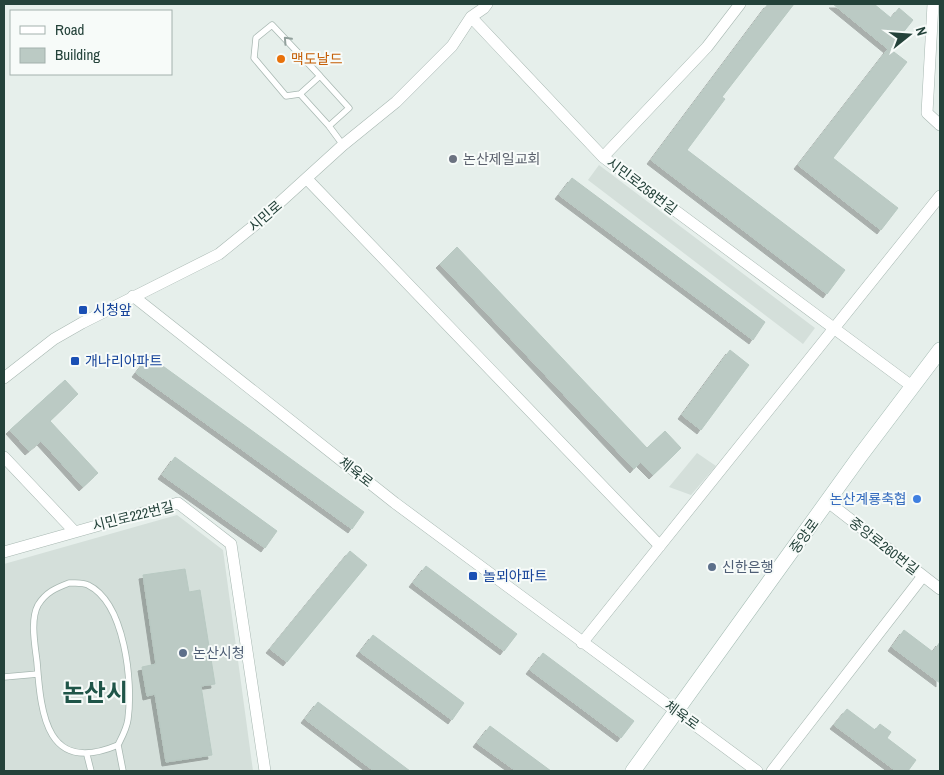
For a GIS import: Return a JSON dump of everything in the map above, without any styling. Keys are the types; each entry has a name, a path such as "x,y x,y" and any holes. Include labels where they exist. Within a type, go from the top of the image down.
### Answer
{"street":[{"name":"시민로","path":"4,378 54,339 133,296 219,254 256,224 343,145 396,102 452,46 471,17 484,8 486,4"},
{"path":"603,157 707,47 740,4"},
{"path":"933,4 926,114 940,125"},
{"name":"시민로258번길","path":"471,17 603,157 912,387"},
{"path":"307,178 660,546"},
{"path":"582,643 940,196"},
{"name":"체육로","path":"133,296 395,503 757,771"},
{"name":"중앙로","path":"633,771 678,712 828,502 940,350"},
{"name":"시민로222번길","path":"4,457 74,531 178,503 231,544 265,771"},
{"name":"중앙로260번길","path":"828,502 940,589"},
{"path":"4,552 74,531"},
{"path":"772,771 923,576"}],"lane":[{"path":"320,76 300,94 286,96 254,58 256,38 272,25 320,76 349,108 329,126"},
{"path":"300,94 329,126 343,145"},
{"path":"118,745 88,755 75,754 59,745 47,725 40,700 34,627 37,606 49,591 69,583 87,584 101,594 114,610 121,631 130,696 128,722 118,745 124,771"},
{"path":"4,677 38,674"},
{"path":"88,755 91,771"}],"shaded area":[{"path":"599,165 815,328 803,344 588,180"},
{"path":"697,453 716,466 691,495 669,487"},
{"path":"177,515 223,550 253,771 4,771 4,564"}],"building":[{"path":"768,4 794,4 722,97 725,99 687,150 845,270 827,294 651,160"},
{"path":"833,4 874,4 891,18 899,8 913,20 890,49 907,62 833,158 898,208 881,230 798,165 888,49"},
{"path":"572,178 765,322 753,340 559,195"},
{"path":"457,247 647,448 665,431 681,448 653,475 640,462 634,469 440,264"},
{"path":"730,350 749,365 701,430 682,415"},
{"path":"149,356 364,512 352,529 136,373"},
{"path":"65,380 78,394 50,421 98,473 83,487 41,441 29,451 10,430"},
{"path":"175,457 277,531 265,548 162,475"},
{"path":"350,551 367,565 287,662 270,649"},
{"path":"426,566 517,634 504,651 413,583"},
{"name":"논산시청","path":"185,569 189,592 200,590 215,684 201,686 212,755 166,762 155,694 147,696 142,667 156,664 143,575"},
{"path":"904,630 933,652 940,642 940,683 892,647"},
{"path":"373,635 464,703 452,720 360,652"},
{"path":"543,653 634,721 621,738 530,670"},
{"path":"318,702 410,771 374,771 305,719"},
{"path":"847,709 875,730 880,724 891,732 887,738 916,760 908,771 896,771 834,725"},
{"path":"490,726 551,771 516,771 477,743"}],"place":[{"name":"맥도날드","path":"281,59"},
{"name":"논산제일교회","path":"453,159"},
{"name":"시청앞","path":"83,310"},
{"name":"개나리아파트","path":"75,361"},
{"name":"논산계룡축협","path":"917,499"},
{"name":"신한은행","path":"712,567"},
{"name":"놀뫼아파트","path":"473,576"},
{"name":"논산시청","path":"183,653"}],"district":[{"name":"논산시","path":"95,692"}]}
